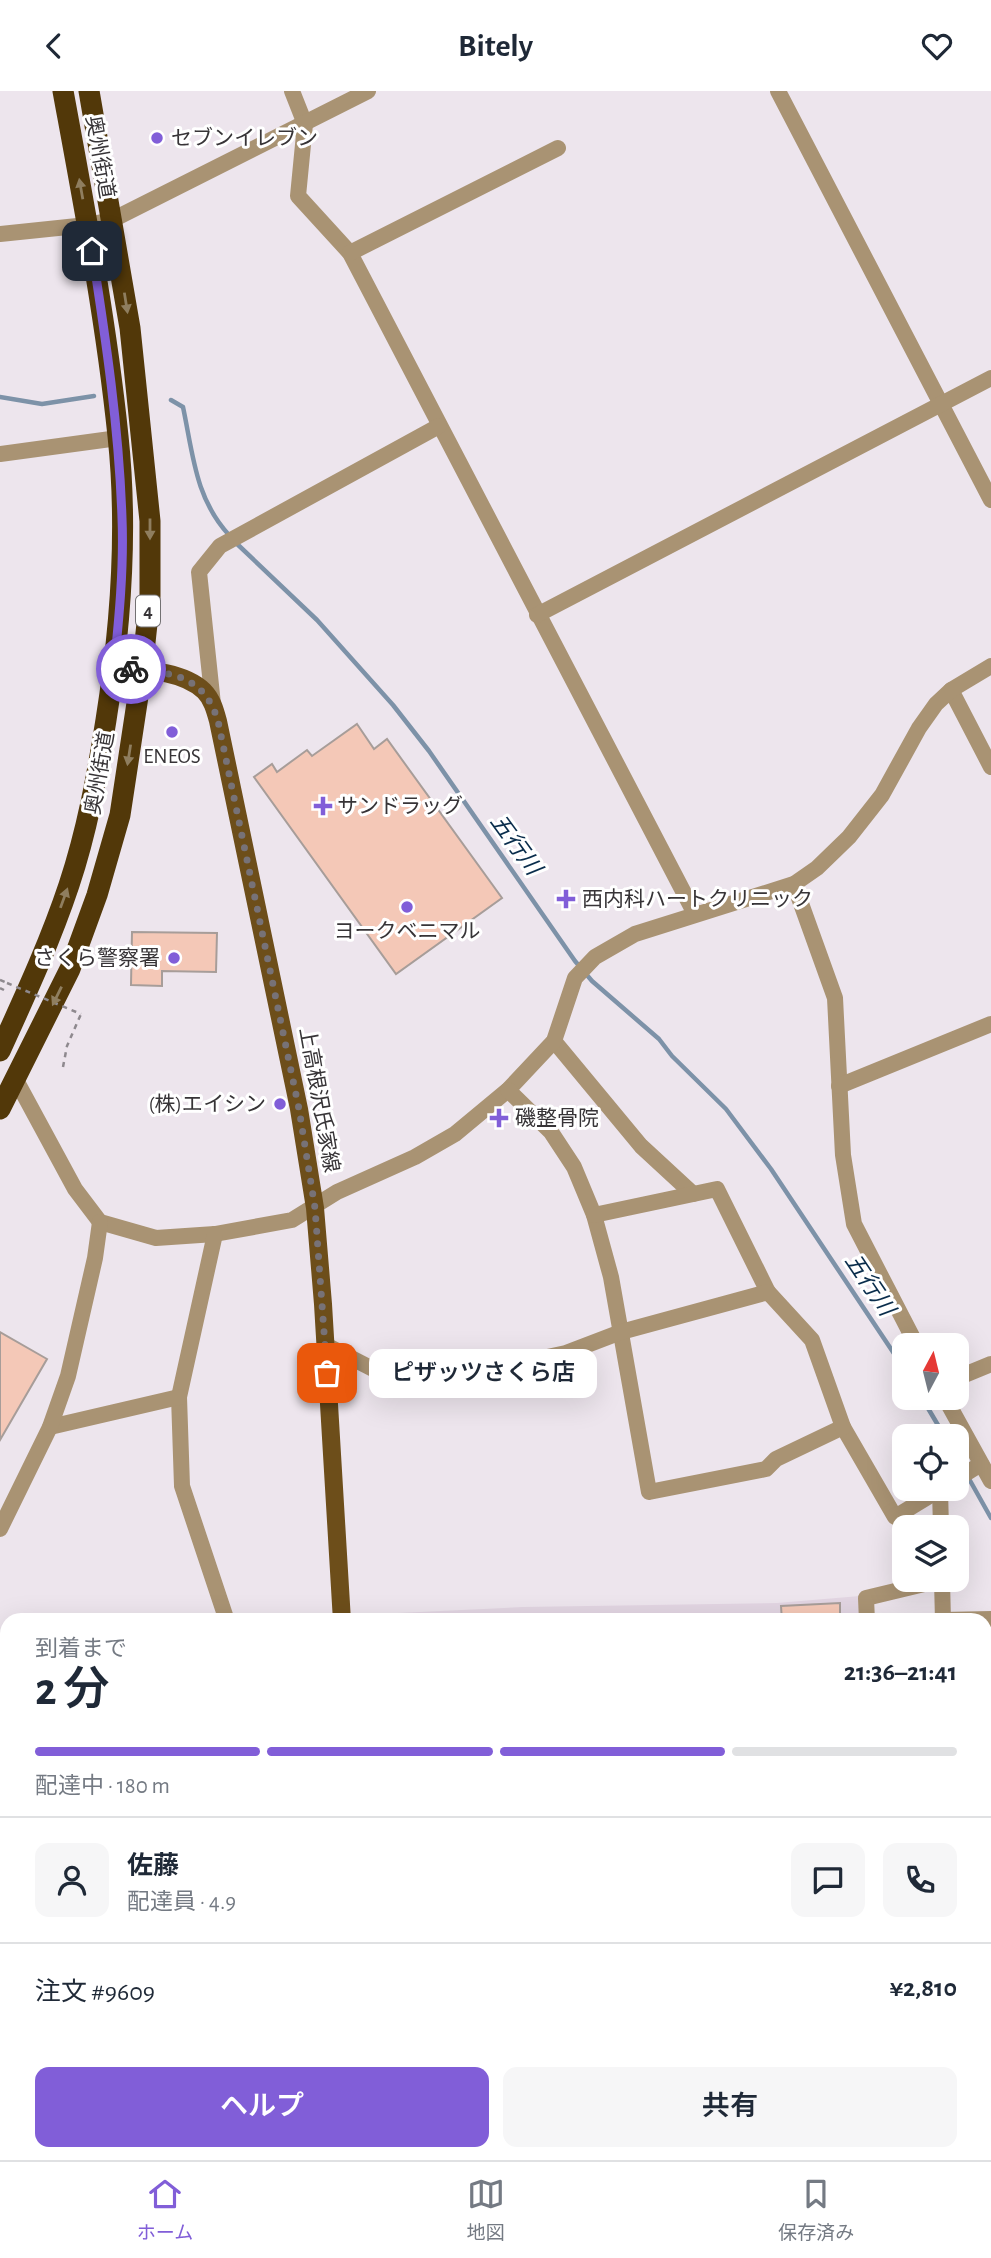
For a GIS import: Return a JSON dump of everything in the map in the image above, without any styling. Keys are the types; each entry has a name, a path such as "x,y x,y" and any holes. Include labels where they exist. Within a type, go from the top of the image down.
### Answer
{"highway":[{"name":"奥州街道","path":"0,1052 43,956 69,884 96,786 114,668 121,594 122,520 118,438 104,331 63,91"},
{"name":"奥州街道","path":"0,1109 70,969 97,895 120,815 142,670 150,596 150,521 130,328 89,91"}],"main road":[{"path":"114,668 174,675 205,691 213,704"},
{"name":"上高根沢氏家線","path":"213,704 274,982 315,1208 342,1613"},
{"path":"0,1052 16,1080"}],"street":[{"path":"292,91 305,124 298,196 350,253 695,915"},
{"path":"0,234 112,220 368,91"},
{"path":"778,91 991,500"},
{"path":"350,253 558,148"},
{"path":"537,615 991,378"},
{"path":"213,704 199,572 220,546 439,426"},
{"path":"0,454 118,438"},
{"path":"16,1080 75,1189 100,1223 156,1238 215,1234 292,1220 337,1192 415,1157 455,1134 508,1090 554,1041 575,978 595,957 635,933 794,884 817,868 849,837 882,795 919,728 936,704 951,690 991,666"},
{"path":"951,690 991,767"},
{"path":"794,884 835,998 843,1156 854,1224 910,1333"},
{"path":"839,1086 991,1024"},
{"path":"554,1041 641,1146 693,1194"},
{"path":"508,1090 551,1132 574,1167 594,1215 611,1277 649,1492 766,1469 776,1459 843,1427"},
{"path":"594,1215 717,1189 768,1292 812,1340 843,1427 895,1517 922,1501"},
{"path":"0,1529 50,1427 68,1376 95,1258 100,1223"},
{"path":"215,1234 179,1397 182,1486 224,1613"},
{"path":"326,1345 408,1387 566,1353 621,1332 768,1292"},
{"path":"970,1373 991,1364"},
{"path":"50,1427 179,1397"},
{"path":"952,1411 991,1481"},
{"path":"969,1472 981,1464"},
{"path":"867,1613 866,1598 892,1592"},
{"path":"942,1592 943,1613"}],"path":[{"path":"0,980 81,1014 63,1067"}],"shaded area":[{"path":"860,1596 861,1613 397,1613 524,1607 777,1603"}],"building":[{"path":"357,724 374,749 387,739 502,898 396,974 254,777 272,764 277,772 307,750 312,756"},
{"name":"さくら警察署","path":"132,932 217,933 216,972 162,971 162,986 131,985"},
{"path":"0,1332 47,1359 0,1440"},
{"path":"840,1603 840,1613 781,1613 781,1606"}],"waterway":[{"name":"五行川","path":"0,397 42,404 94,396"},
{"name":"五行川","path":"171,400 183,407 202,491 229,535"},
{"name":"五行川","path":"235,542 317,620 393,705 429,751 575,961 592,981 659,1039 672,1056 726,1109 771,1169 892,1350"},
{"name":"五行川","path":"930,1411 937,1424"},
{"name":"五行川","path":"969,1479 991,1518"}],"way so far":[{"path":"131,669 174,675 191,682 205,691 213,704 218,721 299,1109 315,1208 327,1373"}],"place":[{"name":"セブンイレブン","path":"157,138"},
{"name":"ENEOS","path":"172,732"},
{"name":"サンドラッグ","path":"323,806"},
{"name":"西内科ハートクリニック","path":"566,899"},
{"name":"ヨークベニマル","path":"407,907"},
{"name":"さくら警察署","path":"174,958"},
{"name":"(株)エイシン","path":"280,1104"},
{"name":"磯整骨院","path":"499,1118"},
{"name":"ピザッツさくら店","path":"327,1373"}],"route":[{"path":"92,251 118,438 122,520 121,594 114,668 131,669"}]}
